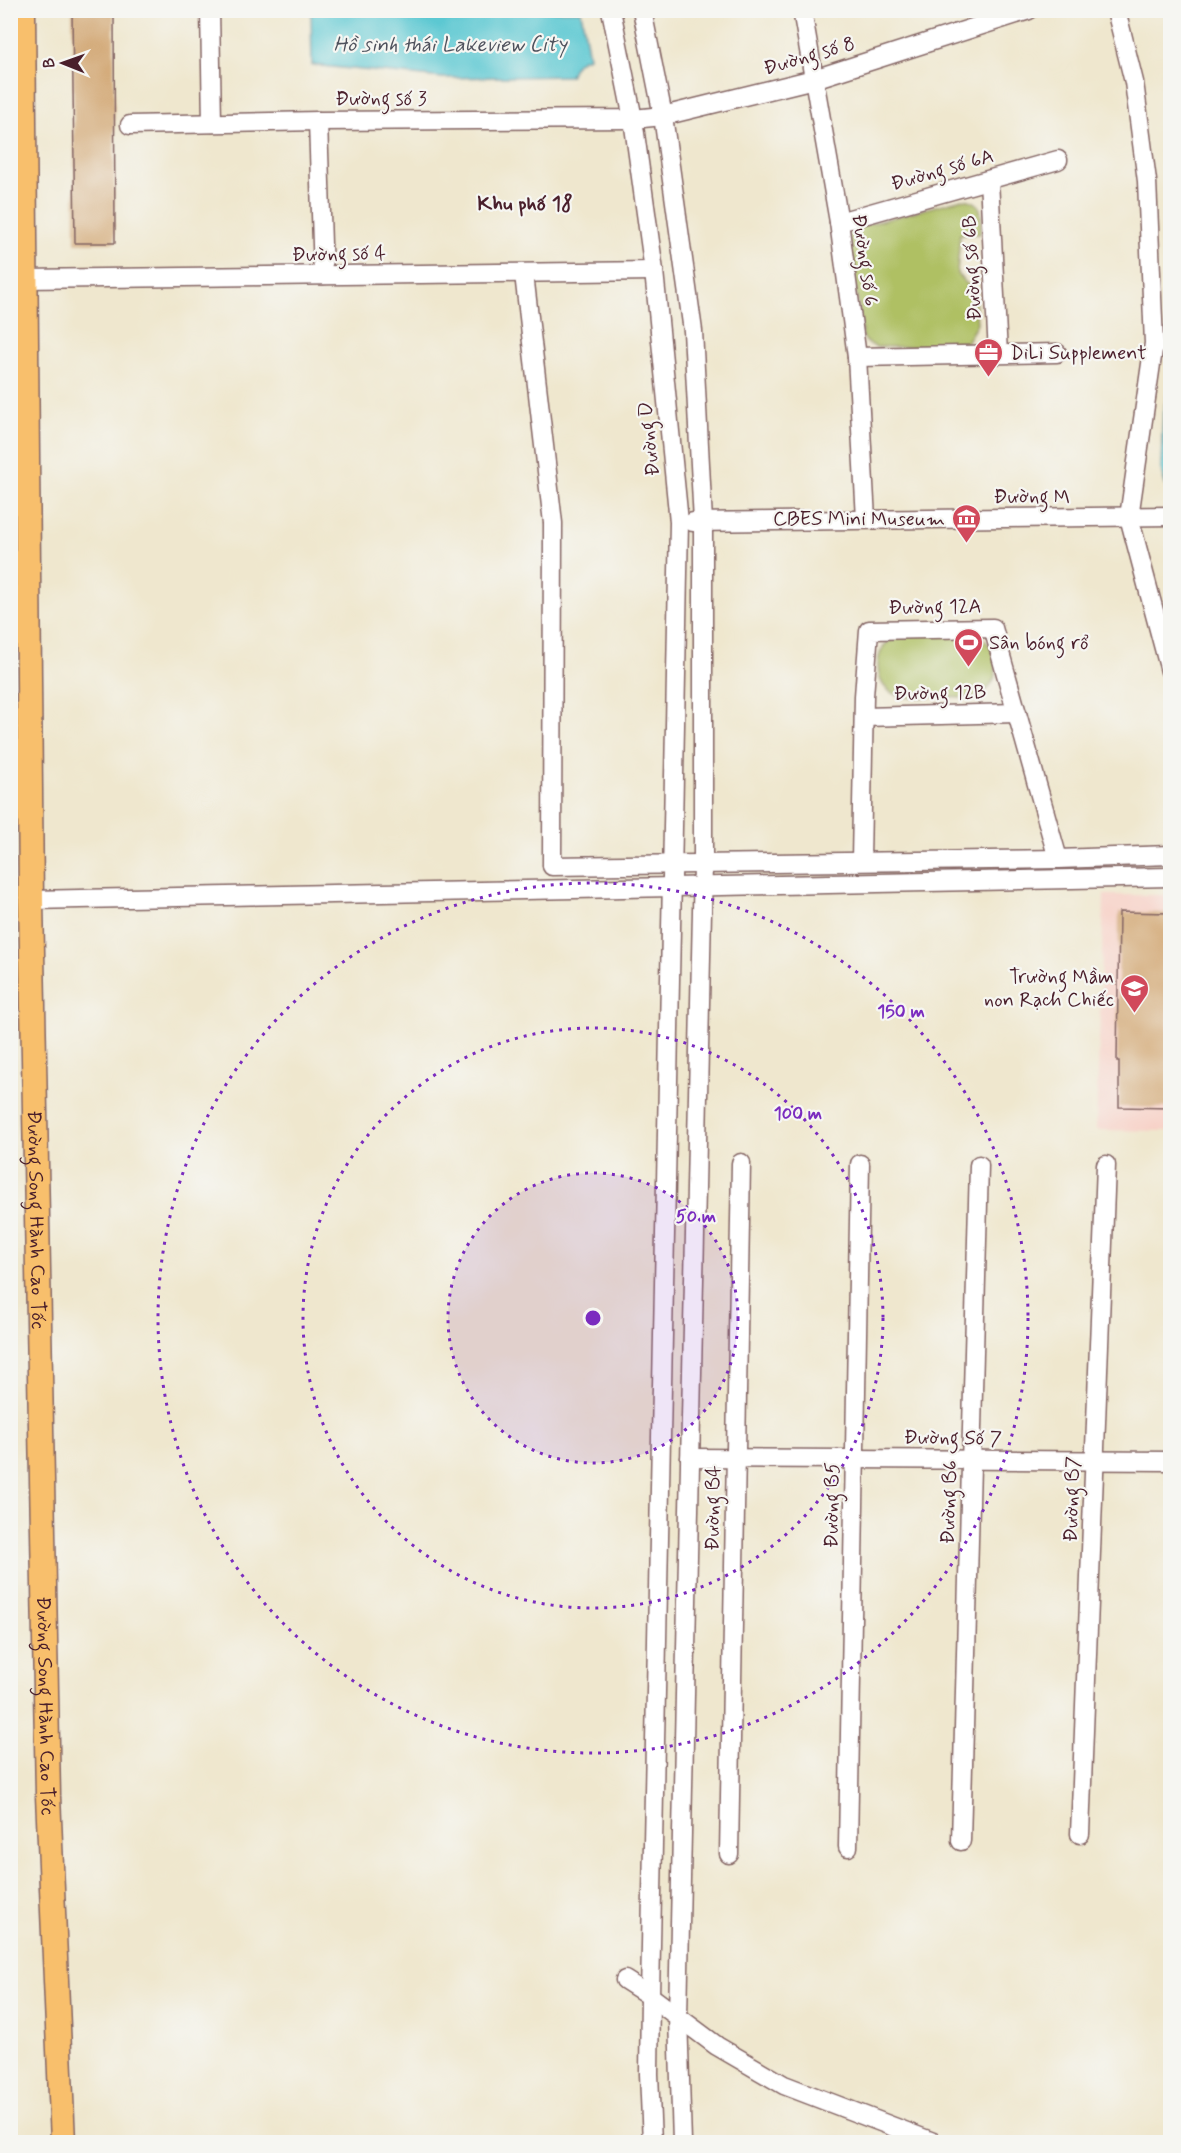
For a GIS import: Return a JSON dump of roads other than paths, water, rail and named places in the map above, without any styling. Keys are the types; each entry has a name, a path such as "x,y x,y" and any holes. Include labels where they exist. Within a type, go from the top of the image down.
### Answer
{"main road":[{"name":"Đường Song Hành Cao Tốc","path":"23,10 31,900 48,1796 63,2142"}],"street":[{"path":"210,10 212,123"},
{"name":"Đường D","path":"610,10 633,119 654,271 679,522 650,1996 652,2142"},
{"path":"642,10 663,116 693,331 703,522 703,886 678,2017 679,2109 682,2142"},
{"name":"Đường số 6","path":"802,10 838,222 857,357 866,519"},
{"name":"Đường số 8","path":"633,119 663,116 814,79 1029,10"},
{"path":"1116,10 1134,82 1147,181 1154,343 1129,518 1170,671"},
{"name":"Đường số 3","path":"130,125 633,119"},
{"path":"318,121 323,275"},
{"name":"Đường số 6A","path":"838,222 1058,160"},
{"name":"Đường số 6B","path":"989,180 998,354"},
{"name":"Đường số 4","path":"25,279 654,271"},
{"path":"524,274 553,523 552,866 1058,860 1170,855"},
{"path":"857,357 1057,353"},
{"name":"Đường M","path":"679,522 1170,516"},
{"name":"Đường 12A","path":"861,861 864,717 869,630 993,628 1058,860"},
{"name":"Đường 12B","path":"864,717 1017,713"},
{"path":"31,900 1170,878"},
{"name":"Đường B4","path":"729,1854 741,1163"},
{"name":"Đường B5","path":"848,1847 860,1164"},
{"name":"Đường B6","path":"961,1841 979,1165"},
{"name":"Đường B7","path":"1080,1834 1106,1165"},
{"name":"Đường Số 7","path":"690,1458 1170,1461"},
{"path":"625,1980 717,2046 784,2085 933,2142"}],"water":[{"name":"Hồ sinh thái Lakeview City","path":"311,11 581,11 589,57 577,64 570,76 443,78 312,65"},
{"path":"1170,384 1170,501 1161,469 1163,413"}],"place":[{"name":"DiLi Supplement","path":"989,378"},
{"name":"CBES Mini Museum","path":"966,544"},
{"name":"Sân bóng rổ","path":"968,668"},
{"name":"Trường Mầm non Rạch Chiếc","path":"1135,1014"}],"district":[{"name":"Khu phố 18","path":"525,203"}]}
